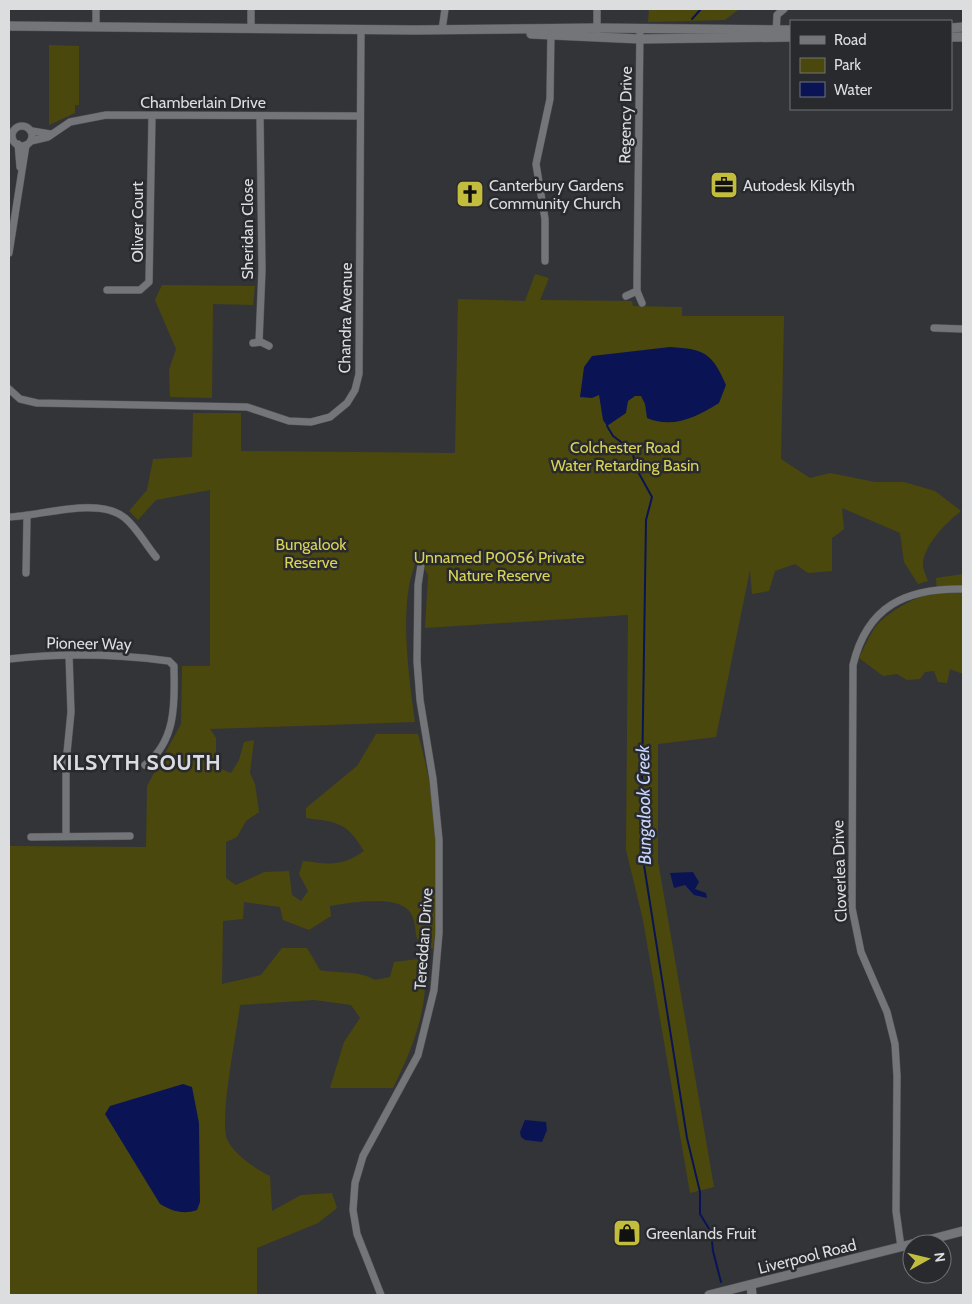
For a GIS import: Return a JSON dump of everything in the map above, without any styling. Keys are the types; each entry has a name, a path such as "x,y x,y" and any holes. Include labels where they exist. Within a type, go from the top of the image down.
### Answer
{"main road":[{"path":"9,26 503,30 640,34 776,33 790,30"},
{"path":"776,33 790,37"},
{"name":"Liverpool Road","path":"709,1295 741,1292 751,1285 901,1247"},
{"path":"751,1285 752,1295"}],"street":[{"path":"96,9 96,26"},
{"path":"251,9 251,28"},
{"path":"442,30 445,9"},
{"path":"597,9 597,33"},
{"path":"776,33 777,15 784,9"},
{"name":"Chandra Avenue","path":"10,394 28,401 46,404 247,407 289,421 300,422 320,420 334,414 347,403 355,390 359,374 361,30"},
{"path":"545,261 545,219 536,164 550,99 551,32"},
{"name":"Regency Drive","path":"640,34 638,291 642,303"},
{"name":"Chamberlain Drive","path":"19,142 42,139 70,122 106,115 360,116"},
{"name":"Oliver Court","path":"107,290 140,290 150,282 152,116"},
{"name":"Sheridan Close","path":"260,116 262,270 256,342 269,346"},
{"path":"9,253 21,175 19,142 12,130 24,126 32,131 50,134"},
{"path":"19,142 32,131"},
{"path":"626,296 638,291"},
{"path":"934,328 963,328"},
{"path":"9,517 27,517 70,510 107,509 124,518 156,557"},
{"path":"26,573 27,517"},
{"name":"Tereddan Drive","path":"381,1295 357,1234 353,1210 355,1183 363,1156 418,1055 434,990 439,933 441,870 437,816 420,700 417,661 418,585 421,565"},
{"name":"Cloverlea Drive","path":"901,1247 896,1211 898,1076 895,1044 888,1012 859,944 852,908 853,665 865,632 876,617 888,607 917,592 963,589"},
{"path":"66,836 66,763 71,712 68,654"},
{"name":"Pioneer Way","path":"9,659 68,654 119,655 169,661 174,666 173,723 157,752 145,765"},
{"path":"31,837 130,836"}],"green space":[{"path":"649,9 739,9 725,20 648,22"},
{"path":"49,45 79,46 79,105 75,105 75,113 49,125"},
{"path":"535,274 549,278 540,300 632,301 633,306 682,307 682,316 784,316 781,459 810,478 830,473 875,482 904,482 935,491 961,511 949,521 931,543 924,558 923,566 928,581 918,584 904,562 900,533 842,508 844,529 832,538 832,571 808,573 795,564 775,571 769,591 752,594 750,570 716,737 658,744 658,861 714,1187 690,1193 643,920 626,850 628,615 425,628 428,575 418,558 408,594 406,616 406,638 415,722 210,729 216,738 216,767 231,773 239,760 244,742 254,740 250,773 255,784 259,812 246,821 237,837 226,842 226,878 236,885 264,872 289,871 292,895 301,901 308,891 299,874 303,861 320,863 342,862 364,851 352,834 340,825 306,818 306,808 357,766 376,734 418,734 425,759 437,840 438,896 433,949 417,939 412,915 404,906 384,901 330,906 331,916 309,930 283,920 280,907 244,902 243,919 223,921 222,984 261,975 282,948 307,948 320,970 355,973 375,980 390,977 394,962 426,958 425,994 422,1010 414,1040 393,1088 330,1088 344,1042 360,1018 351,1005 314,1000 240,1005 225,1113 227,1139 234,1150 252,1165 270,1176 272,1211 301,1195 332,1193 337,1208 318,1223 257,1248 257,1295 9,1295 9,846 146,847 147,786 181,724 182,666 210,666 210,490 156,500 138,520 129,511 147,490 153,459 192,457 193,413 241,413 241,451 455,453 458,299 525,301"},
{"path":"162,285 255,286 253,305 213,304 212,398 170,397 169,370 176,349 155,300"},
{"path":"963,574 963,674 950,669 947,683 938,682 934,671 925,672 920,679 907,680 897,674 883,676 859,658 874,629 886,617 912,601 937,591 936,578"}],"water":[{"path":"670,347 699,351 711,359 726,385 719,403 693,417 675,422 666,422 647,418 645,404 641,396 635,396 628,401 626,413 607,426 603,420 599,395 592,398 580,397 584,367 592,356"},
{"path":"693,872 699,882 695,889 706,893 707,898 694,895 685,885 674,888 670,873"},
{"path":"183,1084 192,1087 199,1123 200,1202 197,1210 187,1212 173,1210 160,1204 105,1114 110,1106"},
{"path":"525,1120 546,1122 547,1130 542,1142 525,1140 521,1137 520,1132"}],"waterway":[{"name":"Bungalook Creek","path":"692,19 701,9"},
{"name":"Bungalook Creek","path":"607,426 613,436 632,450 636,468 652,497 646,520 641,846 687,1138 700,1192 700,1214 711,1232 713,1251 721,1282"}],"place":[{"name":"Autodesk Kilsyth","path":"724,185"},
{"name":"Canterbury Gardens Community Church","path":"470,194"},
{"name":"Greenlands Fruit","path":"627,1233"}],"district":[{"name":"KILSYTH SOUTH","path":"137,763"}],"park label":[{"name":"Colchester Road Water Retarding Basin","path":"625,456"},
{"name":"Bungalook Reserve","path":"311,553"},
{"name":"Unnamed P0056 Private Nature Reserve","path":"499,566"}]}
